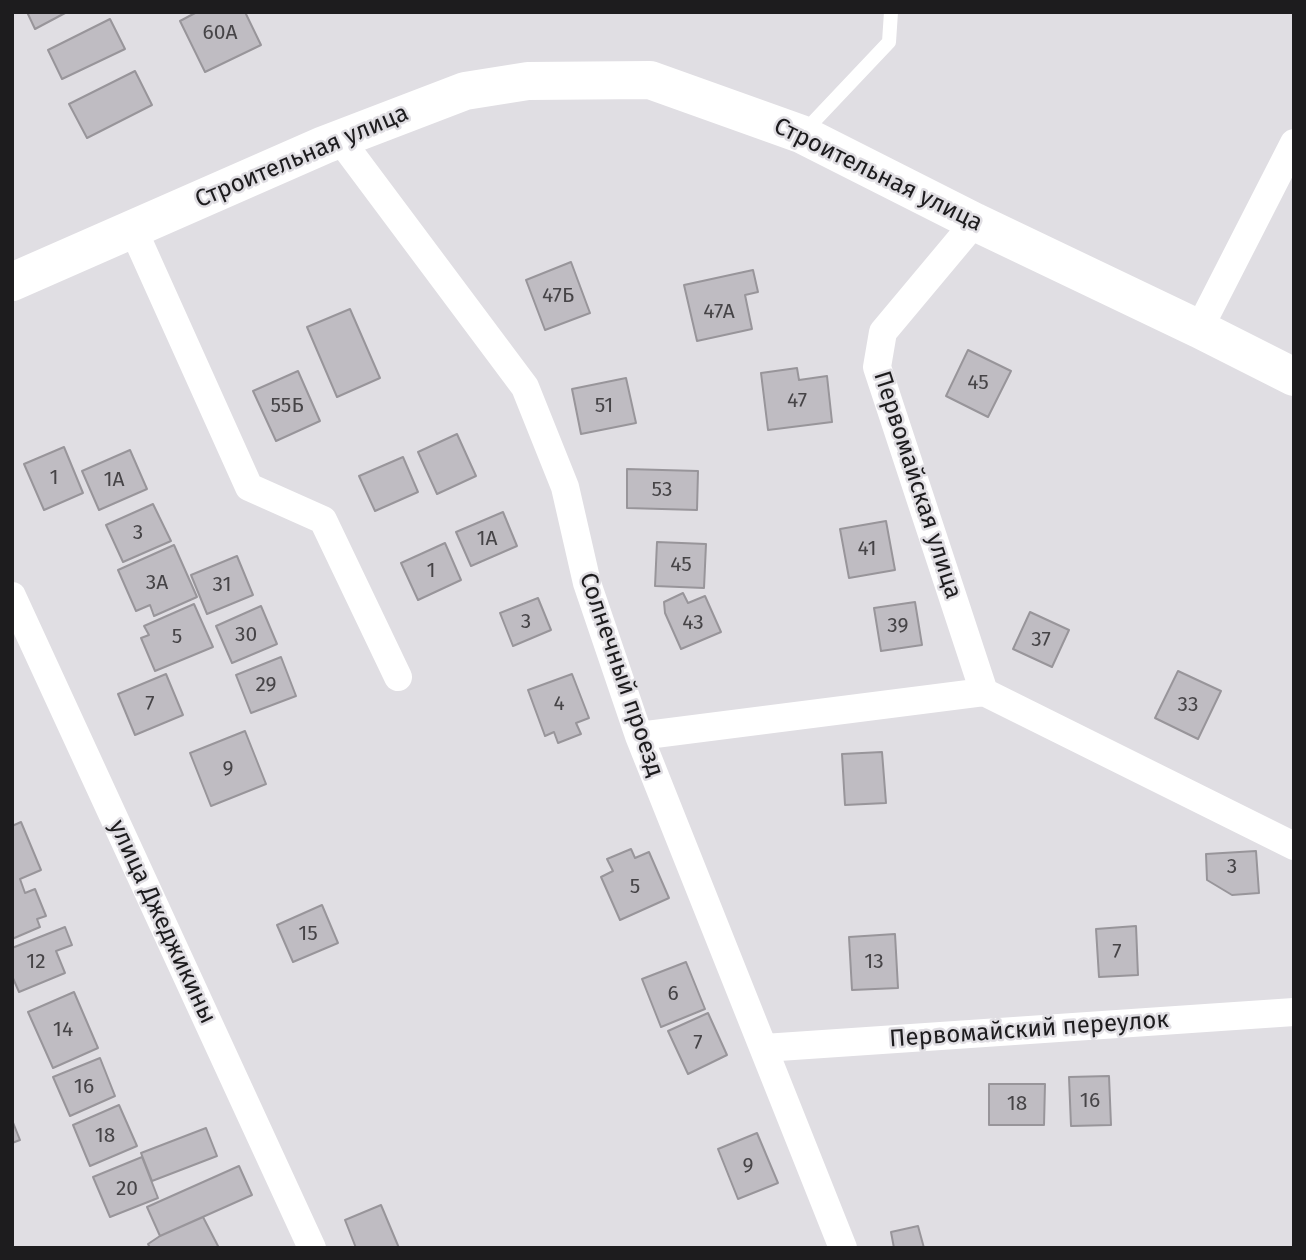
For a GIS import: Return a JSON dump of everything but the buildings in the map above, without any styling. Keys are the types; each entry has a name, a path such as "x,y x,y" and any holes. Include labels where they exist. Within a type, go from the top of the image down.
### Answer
{"street":[{"name":"Строительная улица","path":"12,282 339,138 465,91 528,80 650,80 801,134 1294,377"},
{"name":"Солнечный проезд","path":"339,138 525,387 565,487 587,583 639,736 843,1248"},
{"path":"1199,329 1294,143"},
{"name":"Первомайская улица","path":"975,222 883,332 877,367 984,692"},
{"path":"133,229 249,487 323,520 398,677"},
{"name":"улица Джеджикины","path":"12,596 312,1248"},
{"path":"639,736 984,692 1294,846"},
{"name":"Первомайский переулок","path":"764,1048 1294,1012"}],"lane":[{"path":"801,134 889,42 891,12"}]}
